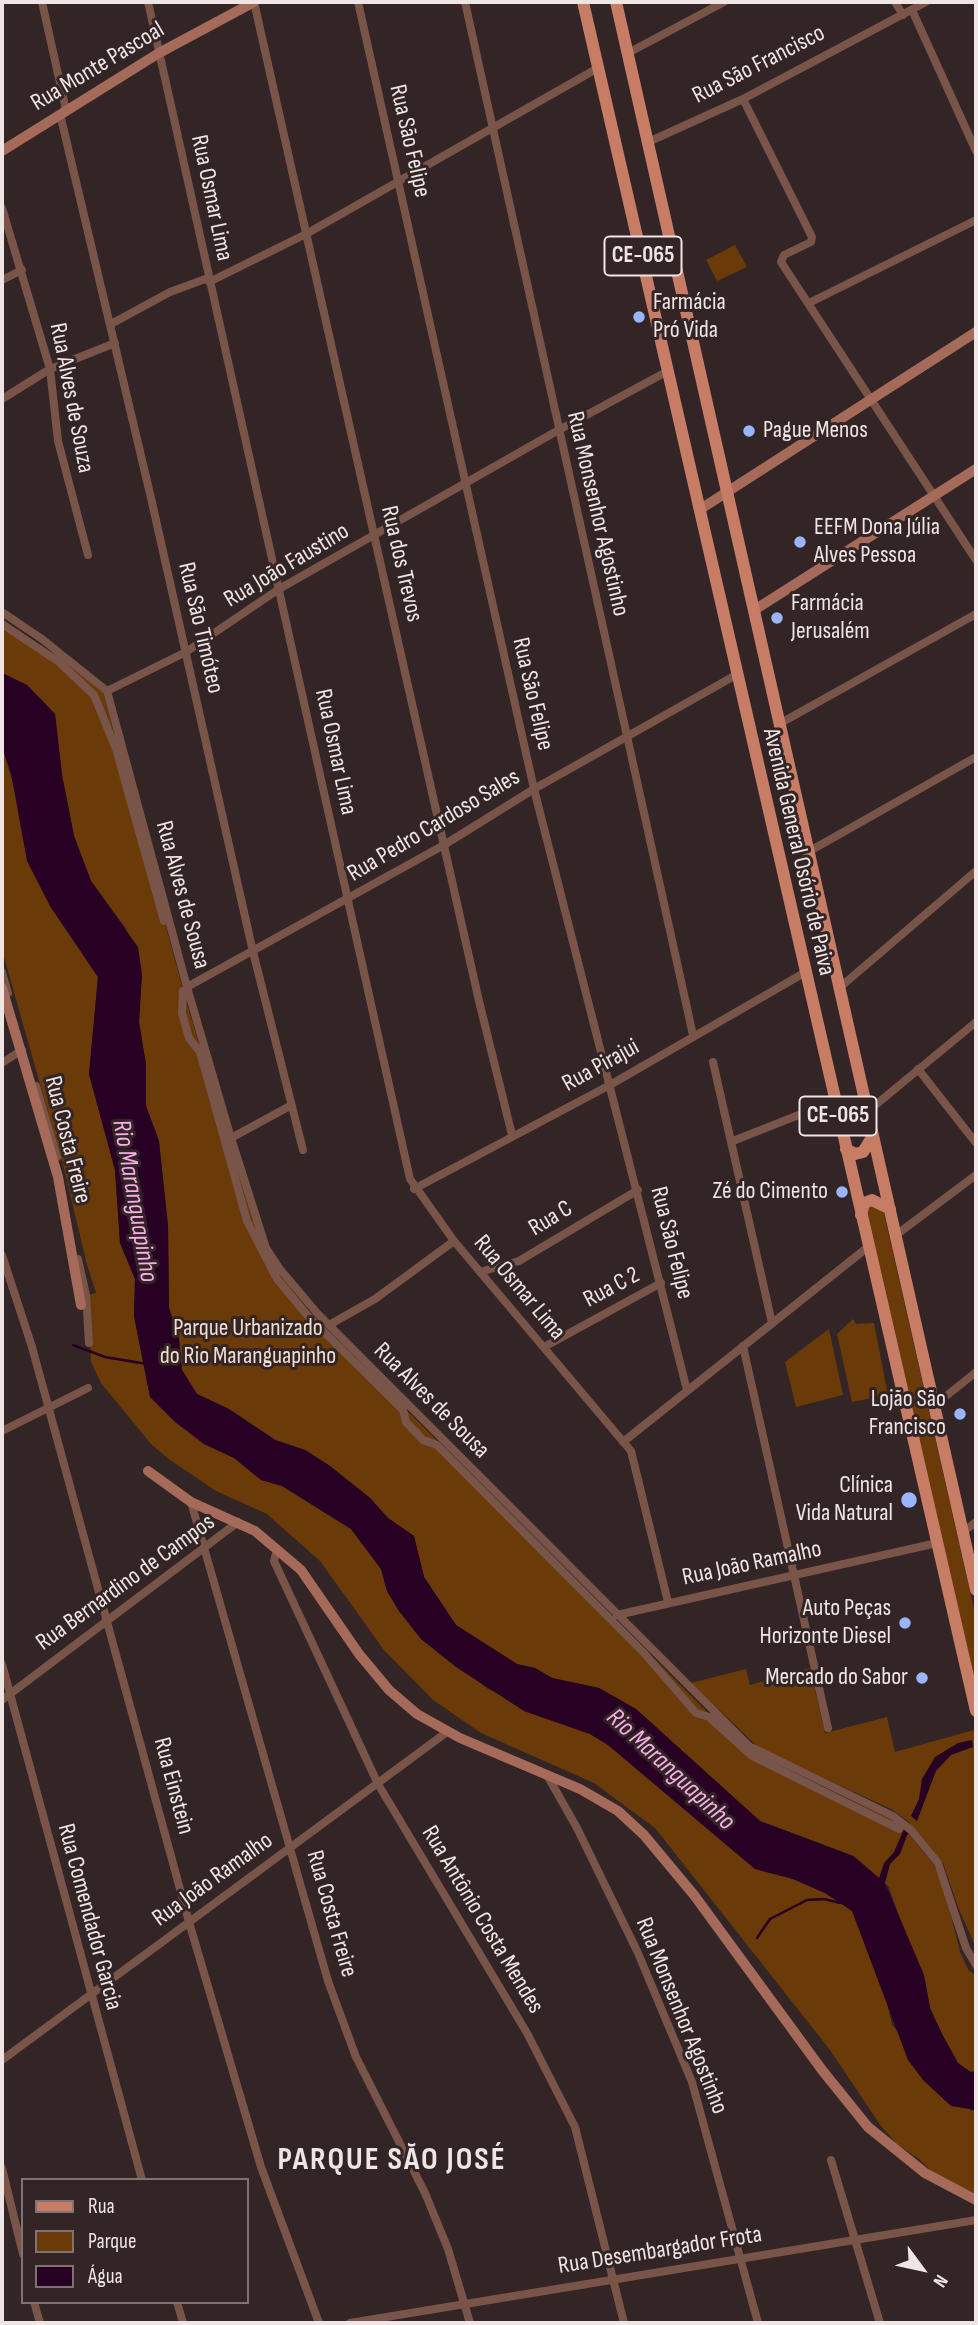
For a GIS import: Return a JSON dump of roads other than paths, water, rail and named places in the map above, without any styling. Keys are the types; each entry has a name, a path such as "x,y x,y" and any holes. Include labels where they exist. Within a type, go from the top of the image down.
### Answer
{"main road":[{"name":"Rua Monte Pascoal","path":"2,150 159,53 254,2"},
{"name":"Avenida General Osório de Paiva","path":"583,2 867,1247 976,1711"},
{"name":"Avenida General Osório de Paiva","path":"616,2 646,143 756,609 838,989 976,1590"},
{"path":"699,510 976,332"},
{"path":"756,609 976,470"},
{"name":"Rua Costa Freire","path":"2,988 58,1177 81,1305"},
{"path":"846,1149 855,1154 863,1152 873,1136"},
{"path":"861,1215 868,1201 880,1201 890,1209"},
{"path":"148,1471 191,1502 238,1521 277,1549 319,1592 346,1637 389,1690 417,1714 447,1732 547,1775 618,1811 644,1835 694,1895 822,2070 868,2127 925,2172 976,2200"}],"street":[{"name":"Rua São Timóteo","path":"42,2 63,112 253,952 303,1150"},
{"name":"Rua Osmar Lima","path":"148,2 414,1189 454,1241 631,1451 668,1602"},
{"name":"Rua dos Trevos","path":"254,2 512,1135"},
{"name":"Rua São Felipe","path":"358,2 534,789 687,1390"},
{"name":"Rua Monsenhor Agostinho","path":"465,2 557,430 628,734 693,1035"},
{"path":"628,53 724,2"},
{"path":"895,2 902,15"},
{"name":"Rua São Francisco","path":"646,143 743,99 926,2"},
{"path":"912,10 976,151"},
{"path":"111,324 170,292 209,280 306,234 598,68"},
{"path":"743,99 813,237 811,242 784,255 781,260 976,560"},
{"name":"Rua Alves de Souza","path":"2,208 50,369 58,441 88,555"},
{"path":"809,303 976,220"},
{"path":"2,280 22,270"},
{"path":"2,399 50,369 115,343"},
{"name":"Rua João Faustino","path":"107,691 186,652 279,589 375,537 557,430 668,372"},
{"path":"2,612 62,654 107,691"},
{"path":"779,724 976,614"},
{"path":"2,624 78,677 94,695 108,723 183,988 182,1013 189,1038 200,1052 247,1221 257,1245 277,1279 315,1323 403,1410 406,1422 423,1440 437,1445 644,1653 696,1713 709,1717 752,1756 900,1826"},
{"name":"Rua Pedro Cardoso Sales","path":"187,987 444,845 628,734 736,675"},
{"name":"Rua Alves de Sousa","path":"107,691 187,987 266,1248 329,1325 749,1746 915,1834 938,1863 966,1948 976,1965"},
{"path":"808,852 976,757"},
{"path":"838,989 976,871"},
{"path":"2,972 63,1177 86,1295 89,1343"},
{"name":"Rua Pirajui","path":"414,1189 610,1085 804,973"},
{"path":"867,1112 976,1022"},
{"path":"2,1063 22,1050"},
{"path":"713,1062 772,1323"},
{"path":"918,1069 976,1143"},
{"path":"733,1141 834,1101"},
{"path":"231,1138 290,1106"},
{"path":"896,1235 976,1175"},
{"name":"Rua C","path":"481,1272 519,1261 638,1190"},
{"path":"329,1325 375,1299 454,1241"},
{"path":"623,1442 867,1247"},
{"name":"Rua Einstein","path":"2,1255 26,1327 189,1922 261,2167 319,2323"},
{"name":"Rua C 2","path":"544,1347 661,1283"},
{"path":"743,1346 792,1576 828,1728"},
{"path":"935,1405 976,1372"},
{"path":"2,1431 88,1388"},
{"name":"Rua Costa Freire","path":"191,1502 328,1981 356,2057 425,2193 448,2249 470,2323"},
{"name":"Rua Bernardino de Campos","path":"2,1700 205,1549 238,1521"},
{"path":"963,1532 976,1522"},
{"name":"Rua João Ramalho","path":"617,1615 937,1543"},
{"name":"Rua Antônio Costa Mendes","path":"277,1549 274,1561 378,1784 554,2082 575,2127 624,2323"},
{"name":"Rua Comendador Garcia","path":"2,1664 141,2178"},
{"name":"Rua João Ramalho","path":"2,2060 447,1732"},
{"name":"Rua Monsenhor Agostinho","path":"547,1775 577,1828 632,1940 692,2082 758,2323"},
{"path":"831,2160 880,2323"},
{"path":"2,2168 21,2246"},
{"name":"Rua Desembargador Frota","path":"349,2323 614,2277 976,2220"},
{"path":"35,2304 40,2323"},
{"path":"178,2304 183,2323"}],"water":[{"name":"Rio Maranguapinho","path":"2,673 27,685 55,714 62,775 74,836 91,881 138,947 142,974 139,1022 146,1064 146,1106 159,1141 168,1226 169,1308 179,1339 182,1370 197,1394 229,1409 275,1440 305,1450 330,1466 370,1498 388,1518 414,1536 424,1577 456,1625 517,1664 535,1668 552,1678 599,1688 636,1709 760,1821 853,1856 879,1878 884,1863 894,1852 904,1829 908,1833 900,1854 890,1864 885,1883 924,1975 930,2008 942,2034 958,2063 970,2072 976,2071 976,2110 951,2106 923,2080 908,2060 852,1911 825,1893 793,1879 755,1869 608,1745 590,1734 524,1711 456,1667 421,1639 399,1611 387,1591 381,1569 351,1529 282,1486 261,1480 234,1458 204,1444 175,1422 150,1397 134,1316 135,1279 120,1243 115,1170 89,1074 98,977 50,906 27,861 11,773 2,747"},
{"path":"972,1740 973,1747 951,1755 936,1771 917,1821 911,1816 919,1799 922,1779 935,1757 958,1743"}],"waterway":[{"path":"73,1345 105,1357 147,1364"},
{"path":"757,1938 770,1919 807,1900 824,1899 840,1903"}],"place":[{"name":"Farmácia Pró Vida","path":"639,317"},
{"name":"Pague Menos","path":"749,431"},
{"name":"EEFM Dona Júlia Alves Pessoa","path":"800,542"},
{"name":"Farmácia Jerusalém","path":"777,618"},
{"name":"Zé do Cimento","path":"842,1192"},
{"name":"Lojão São Francisco","path":"960,1414"},
{"name":"Clínica Vida Natural","path":"909,1500"},
{"name":"Auto Peças Horizonte Diesel","path":"905,1623"},
{"name":"Mercado do Sabor","path":"922,1678"}],"district":[{"name":"PARQUE SĂO JOSÉ","path":"392,2161"}],"park label":[{"name":"Parque Urbanizado do Rio Maranguapinho","path":"248,1343"}]}
